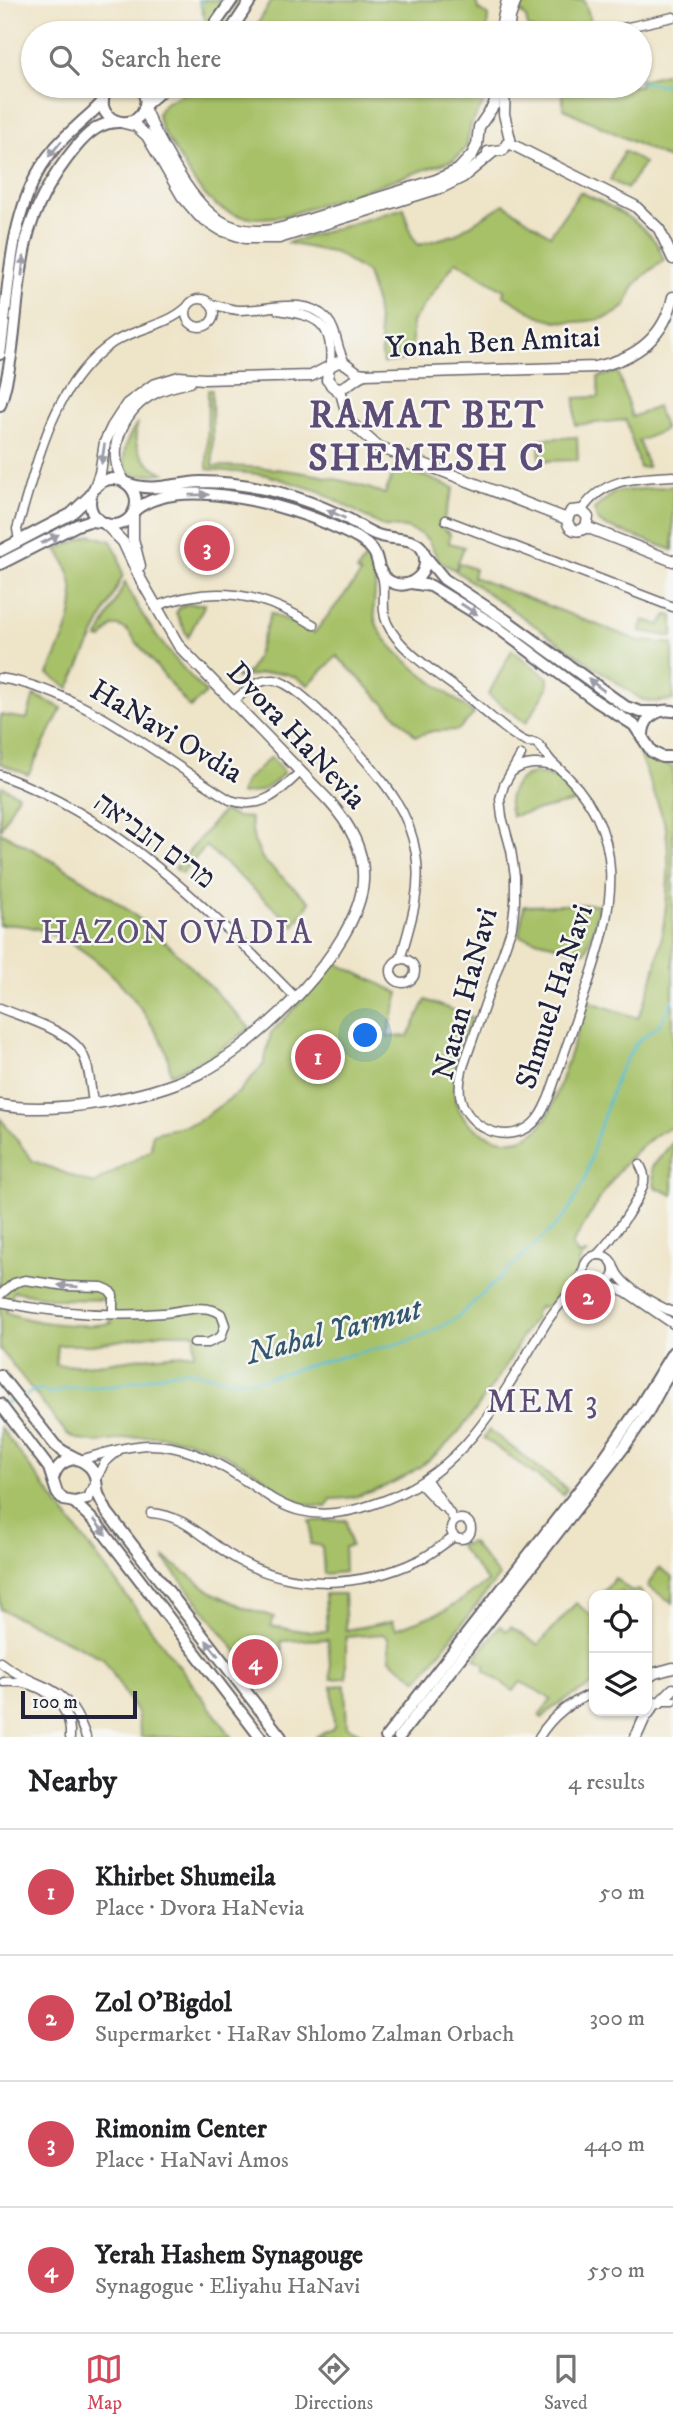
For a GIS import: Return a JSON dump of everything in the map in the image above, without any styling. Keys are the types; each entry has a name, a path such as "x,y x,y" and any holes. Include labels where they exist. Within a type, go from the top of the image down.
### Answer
{"main road":[{"path":"217,21 232,0"},
{"path":"237,21 251,0"},
{"path":"0,354 13,253 24,205 42,166 65,137 98,108 104,98"},
{"path":"144,98 144,107"},
{"path":"0,405 10,365 27,240 41,201 56,174 82,139 102,125 136,119 154,98"},
{"path":"103,101 106,113 122,122"},
{"path":"0,551 71,514 93,490 110,478 148,488 198,482 263,488 320,506 376,535 413,541 444,579 506,620 626,707 641,712 667,711"},
{"path":"126,482 135,494 134,512"},
{"path":"93,490 92,511 103,523"},
{"path":"0,564 77,525 91,521 120,524 148,502 172,497 215,495 255,500 292,509 343,531 370,548 390,582 431,586 493,624 596,701 634,725 655,754 666,758 673,757"},
{"path":"380,568 383,547 399,538"},
{"path":"406,584 422,573 425,562 423,552"},
{"path":"644,740 644,726 648,719 667,711"},
{"path":"386,1737 599,1465 673,1352"},
{"path":"399,1737 595,1486 646,1415 673,1366"},
{"path":"0,1375 60,1449 92,1468 98,1494 107,1512 281,1737"},
{"path":"0,1404 49,1468 59,1496 74,1502 97,1524 260,1737"},
{"path":"53,1480 60,1465 68,1460 79,1459"},
{"path":"74,1502 89,1496 96,1480"}],"street":[{"path":"503,21 507,0"},
{"path":"510,21 516,0"},
{"path":"652,22 673,17"},
{"path":"144,107 154,131 194,200 223,222 256,231 285,228 444,177 467,162 474,151 478,130 494,106 495,98"},
{"path":"122,122 136,126 146,134 182,196 199,216 221,230 257,239 288,236 443,187 463,177 509,143 505,98"},
{"path":"484,121 496,119 508,126"},
{"path":"477,141 482,149 492,153"},
{"path":"509,143 635,206 659,229 673,260"},
{"name":"Yonah Ben Amitai","path":"348,365 358,373 365,374 579,368 607,364 631,356 650,342 664,323 673,297"},
{"path":"19,541 19,522 51,424 66,391 86,366 111,344 129,333 164,321 197,299 235,310 303,305 321,314 331,325 353,376 346,388 349,421 359,432 377,446 566,519"},
{"path":"211,304 214,312 212,321"},
{"path":"186,307 188,322"},
{"path":"272,309 306,314 319,321 329,336 330,366 326,374 330,384"},
{"path":"164,321 188,322 201,328 235,310"},
{"path":"311,376 338,362 348,365"},
{"name":"Yonah Ben Amitai","path":"346,388 355,378 365,374"},
{"path":"93,490 100,473 107,437 127,404 141,392 163,381 179,377 204,379 311,376 346,388"},
{"path":"126,482 117,467 116,452 123,425 133,409 145,398 165,388 204,379"},
{"path":"673,476 634,478 614,483 593,496 582,510 571,511 566,519 568,526 574,530 586,527 673,561"},
{"path":"582,510 587,517 586,527"},
{"name":"Dvora HaNevia","path":"134,512 132,531 135,548 150,596"},
{"path":"446,520 673,607"},
{"name":"Dvora HaNevia","path":"0,1105 42,1108 93,1102 159,1089 200,1073 250,1041 295,997 348,929 356,913 363,881 359,851 339,811 185,653 150,596 122,542 103,523"},
{"path":"380,568 385,587 384,613 387,624 403,644 510,730 528,743 538,744 543,753 542,759 517,768 508,777"},
{"path":"384,601 392,591 406,584"},
{"path":"156,606 187,596 236,594 284,608 314,625"},
{"name":"HaNavi Ovdia","path":"0,678 33,686 74,703 128,734 221,795 239,803 265,800 281,791 300,772"},
{"path":"233,702 258,682 273,680 288,684 361,756 397,801 412,835 418,873 414,914 400,960"},
{"path":"510,730 523,761 557,767"},
{"path":"521,753 528,743"},
{"name":"Natan HaNavi","path":"489,1131 477,1124 467,1113 461,1100 459,1084 514,915 514,863 500,805 502,789 521,753"},
{"name":"Shmuel HaNavi","path":"489,1131 516,1133 529,1127 541,1115 595,965 606,926 610,876 600,822 587,797 543,753"},
{"name":"מרים הנביאה","path":"0,775 60,802 146,856 207,908 295,997"},
{"path":"0,1008 56,1032 79,1048 86,1062 93,1102"},
{"path":"79,1459 141,1445 189,1452 240,1476 281,1504 313,1513 365,1507 424,1482 469,1441 489,1414 548,1319 571,1293 589,1259 597,1255 614,1235 643,1182 644,1172 640,1165"},
{"path":"571,1293 601,1284 612,1277 614,1266 611,1252 614,1235"},
{"path":"597,1255 607,1256 620,1279 628,1286 673,1312"},
{"path":"584,1269 588,1280 623,1290 673,1324"},
{"path":"113,1314 113,1295 102,1287 66,1286 25,1280 14,1283 1,1300 62,1312 113,1314 165,1313 208,1308 221,1314 225,1325 221,1337 208,1343 194,1343"},
{"path":"96,1480 104,1463 119,1450"},
{"path":"424,1482 455,1521"},
{"path":"151,1513 182,1521 250,1566 275,1576 313,1582 351,1580 391,1571 421,1559 454,1536"},
{"path":"454,1536 464,1539 471,1531 466,1520 455,1521"},
{"path":"454,1536 451,1529 455,1521"},
{"path":"2,1683 7,1674 3,1665"},
{"path":"3,1665 57,1692 77,1715 86,1737"},
{"path":"652,1675 670,1672"},
{"path":"2,1683 21,1681 52,1696 65,1710 71,1737"},
{"path":"635,1737 655,1702 673,1689"},
{"path":"539,1737 557,1713 572,1702 589,1695"},
{"path":"655,1702 673,1701"},
{"path":"635,1737 639,1716"}],"green space":[{"path":"199,0 238,0 223,21 205,21"},
{"path":"272,0 475,0 479,10 488,15 488,21 259,21"},
{"path":"523,0 584,0 591,21 527,21 520,11"},
{"path":"673,72 673,161 564,109 563,98 652,98 652,77"},
{"path":"175,98 483,98 482,106 471,124 466,148 454,160 288,215 266,218 232,214 207,198 164,133 158,113 165,103"},
{"path":"624,151 644,163 627,189 610,180"},
{"path":"580,192 639,225 656,242 664,260 635,285 625,306 597,320 552,320 514,302 503,295 504,290 456,261 412,322 412,359 383,363 376,305 367,273 336,253 287,243 404,208 411,234 418,245 454,235 504,204 550,235"},
{"path":"618,372 632,417 657,407 665,430 639,441 648,467 640,468 626,420 575,425 575,398 599,397 598,377"},
{"path":"208,390 212,390 213,466 300,472 385,494 396,465 454,488 441,527 450,534 449,543 464,547 455,570 440,562 428,540 421,534 406,528 384,527 319,491 267,475 207,469"},
{"path":"138,422 136,439 140,453 164,473 136,476 126,470 126,445"},
{"path":"577,437 578,460 540,461 539,439"},
{"path":"673,486 673,550 598,521 594,509 615,492"},
{"path":"91,535 111,541 118,554 123,575 69,688 48,674 72,612 71,582 57,549"},
{"path":"365,558 374,573 374,616 384,637 406,661 474,714 458,730 433,731 416,736 337,656 308,685 280,673 235,678 249,672 271,613 314,633 361,574 357,571"},
{"path":"459,563 475,569 473,577 639,641 673,644 673,700 653,702 641,699 456,571"},
{"path":"125,582 142,614 161,641 206,693 190,708 126,629 112,626 102,639 98,638"},
{"path":"187,604 205,604 188,637 176,613"},
{"path":"667,615 673,616 673,637 640,631 644,620 660,625"},
{"path":"512,650 548,678 548,688 526,723 488,695"},
{"path":"34,695 62,708 28,775 0,763 0,715 27,719"},
{"path":"633,736 650,756 673,767 673,1128 656,1135 641,1146 614,1177 572,1245 578,1255 587,1253 581,1258 576,1273 549,1306 539,1307 534,1314 536,1318 469,1420 424,1464 405,1476 364,1494 331,1499 326,1507 283,1497 270,1489 273,1484 259,1474 200,1444 150,1436 97,1442 77,1439 67,1434 0,1349 0,1118 33,1161 93,1184 151,1150 152,1134 197,1122 239,1092 264,1064 271,1033 334,962 399,993 387,1037 408,1036 426,1000 472,1017 455,1071 454,1093 461,1113 476,1129 496,1138 518,1139 532,1134 550,1112 588,1001 638,1018 653,974 664,925 668,850 666,828","holes":["14,1291 57,1299 111,1300 110,1323 113,1323 58,1324 17,1316 6,1312","163,1333 195,1333 194,1354 56,1365 58,1345 93,1345"]},
{"path":"271,757 284,772 280,777 265,789 240,794 245,781"},
{"path":"535,773 556,778 579,801 512,816 509,802 513,789 522,779"},
{"path":"2,786 18,795 0,830 0,792"},
{"path":"223,811 236,817 250,818 254,841 263,860 310,902 294,926 206,846 182,873 175,868"},
{"path":"0,832 71,872 138,918 182,957 250,1028 213,1055 171,1074 166,1051 159,1036 124,987 107,970 68,941 46,931 0,925"},
{"path":"598,904 594,928 585,952 519,936 524,906"},
{"path":"673,1142 673,1195 655,1187 652,1167"},
{"path":"0,1427 232,1737 141,1737 137,1713 103,1658 0,1609"},
{"path":"489,1430 567,1489 563,1495 484,1438"},
{"path":"346,1520 351,1546 344,1547 345,1572 324,1574 322,1546 310,1544 309,1521"},
{"path":"471,1542 499,1576 418,1680 390,1659 388,1638 383,1634 346,1637 346,1678 331,1679 328,1639 281,1641 283,1666 262,1684 165,1560 213,1593 245,1608 274,1617 271,1626 303,1631 327,1631 325,1594 344,1594 346,1630 393,1621 396,1629 446,1610 488,1582 459,1546"},
{"path":"659,1568 673,1577 673,1603 647,1586"},
{"path":"615,1578 630,1590 605,1590"},
{"path":"576,1603 589,1614 589,1687 556,1705 542,1718 539,1715 551,1700 521,1682 513,1691 484,1670 486,1666 475,1658 500,1626 506,1631 511,1627 538,1645"},
{"path":"345,1685 347,1727 369,1737 315,1737 334,1726 332,1686"}],"waterway":[{"path":"201,0 201,6"},
{"path":"652,83 673,86"},
{"name":"Nahal Yarmut","path":"23,1397 37,1389 52,1393 68,1388 114,1386 183,1370 230,1380 263,1379 409,1341 458,1317 569,1210 585,1180 618,1074 636,1043 660,1024 673,1000"},
{"name":"Nahal Yarmut","path":"3,1403 17,1400"}],"place":[{"name":"Rimonim Center","path":"207,548"},
{"name":"Khirbet Shumeila","path":"318,1057"},
{"name":"Zol O'Bigdol","path":"588,1297"},
{"name":"Yerah Hashem Synagouge","path":"255,1662"}],"district":[{"name":"RAMAT BET SHEMESH C","path":"427,438"},
{"name":"HAZON OVADIA","path":"177,933"},
{"name":"MEM 3","path":"543,1402"}]}
